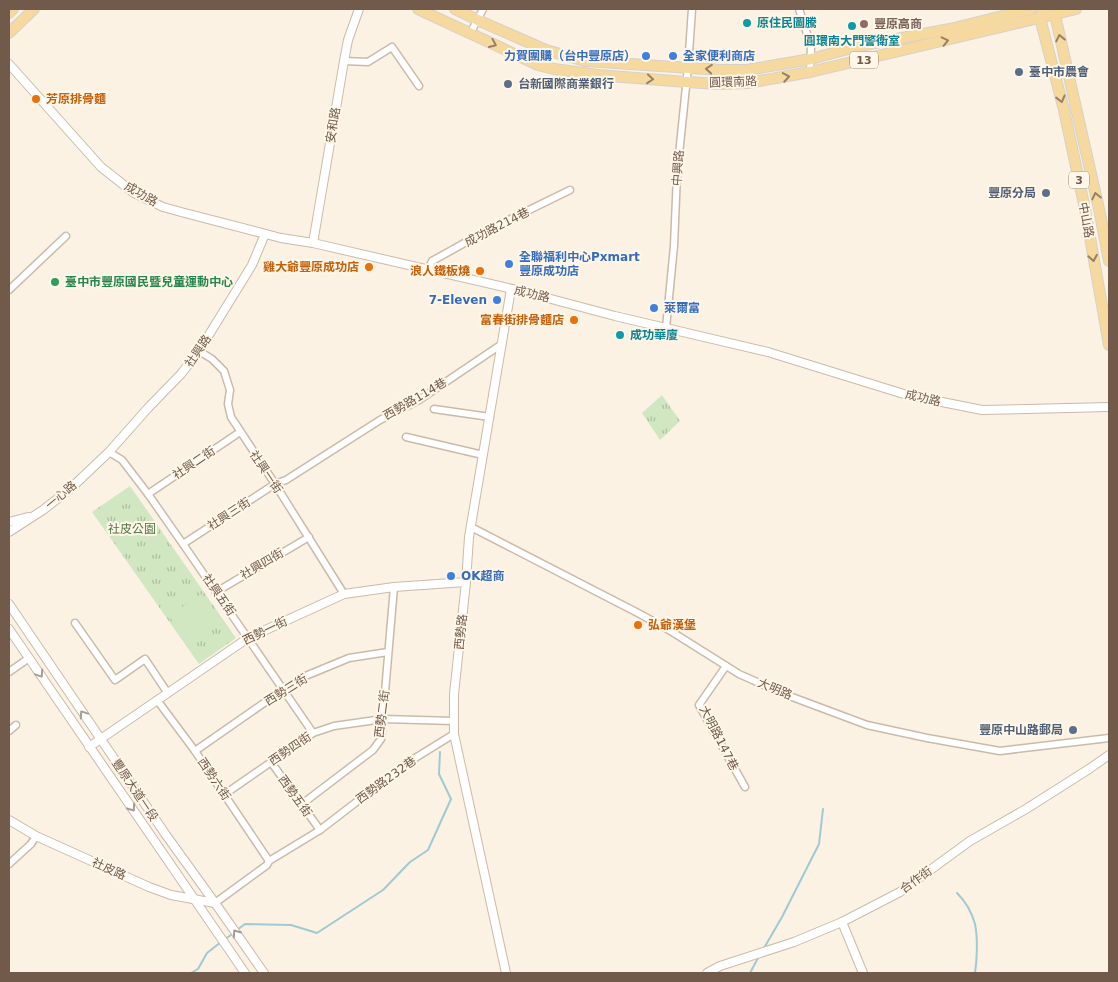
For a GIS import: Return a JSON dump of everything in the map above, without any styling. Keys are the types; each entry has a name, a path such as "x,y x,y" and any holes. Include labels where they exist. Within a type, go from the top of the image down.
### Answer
{"main road":[{"path":"9,13 13,9"},
{"path":"9,33 34,9"},
{"name":"圓環南路","path":"418,9 470,34 538,64 554,69 598,75 719,84 748,83 810,72 1041,13 1076,9"},
{"name":"圓環南路","path":"455,9 546,50 585,61 721,70 747,70 811,59 859,46 950,29 1031,9"},
{"name":"中山路","path":"1051,12 1099,209 1109,261"},
{"name":"中山路","path":"1041,13 1085,209 1109,345"}],"street":[{"name":"安和路","path":"313,244 348,40 359,9"},
{"path":"470,34 483,9"},
{"name":"中興路","path":"666,328 674,246 677,174 692,9"},
{"path":"799,9 811,46 810,72"},
{"path":"344,61 368,62 392,47 419,86"},
{"name":"成功路","path":"9,64 102,167 134,193 163,207 281,238 428,270 768,352 907,395 982,410 1109,407"},
{"name":"成功路214巷","path":"428,270 432,261 480,234 570,190"},
{"name":"社興路","path":"109,452 181,374 199,351 252,265 265,234"},
{"path":"9,290 66,236"},
{"name":"西勢路","path":"506,973 454,734 454,694 471,527 511,290"},
{"name":"西勢路114巷","path":"275,484 286,480 380,420 419,400 502,344"},
{"name":"社興一街","path":"199,351 212,359 224,371 230,390 228,404 230,416 344,594"},
{"path":"434,409 490,417"},
{"name":"社興二街","path":"148,494 240,432"},
{"path":"406,438 483,454"},
{"name":"社興五街","path":"109,452 122,460 148,494 313,733"},
{"name":"一心路","path":"9,532 43,510 70,489 109,452"},
{"name":"社興三街","path":"183,544 275,484"},
{"path":"9,522 34,516"},
{"name":"大明路","path":"471,527 638,612 739,674 861,724 1000,751 1109,738"},
{"name":"社興四街","path":"216,592 309,537"},
{"name":"西勢一街","path":"89,747 248,638 344,594 394,587 466,582"},
{"name":"西勢二街","path":"302,804 373,750 381,739 394,587"},
{"name":"豐原大道一段","path":"9,604 166,835 264,973"},
{"path":"75,623 115,680 145,660 167,692"},
{"name":"豐原大道一段","path":"9,629 245,973"},
{"name":"西勢三街","path":"195,751 303,677 349,658 388,652"},
{"path":"9,672 29,658"},
{"name":"大明路147巷","path":"726,666 699,705 745,787"},
{"name":"西勢六街","path":"157,700 225,794 269,861"},
{"name":"西勢四街","path":"225,794 313,733 334,726 383,719 454,721"},
{"path":"9,731 16,725"},
{"name":"西勢路232巷","path":"215,903 267,865 269,861 320,830 407,763 454,734"},
{"name":"合作街","path":"707,973 720,966 794,942 842,922 900,892 970,841 1026,809 1089,770 1109,755"},
{"name":"西勢五街","path":"271,762 320,830"},
{"name":"社皮路","path":"9,820 36,836 149,887 171,895 215,903"},
{"path":"9,864 36,836"},
{"path":"842,922 863,973"}],"green space":[{"path":"662,395 680,421 660,440 642,413"},
{"name":"社皮公園","path":"130,486 236,638 199,664 92,512"},
{"path":"201,594 219,621 188,643 169,616"}],"waterway":[{"path":"237,930 245,924 291,925 317,933 383,890 410,862 428,850 451,799 439,774 440,752"},
{"path":"764,948 819,844 823,809"},
{"path":"957,893 968,907 975,924 977,936 975,973"},
{"path":"225,939 234,933"},
{"path":"191,973 198,969 207,953 221,942"},
{"path":"750,973 759,956"}],"place":[{"name":"原住民圖騰","path":"747,23"},
{"name":"豐原高商","path":"864,24"},
{"name":"圓環南大門警衛室","path":"852,26"},
{"name":"力賀團購（台中豐原店）","path":"646,56"},
{"name":"全家便利商店","path":"673,56"},
{"name":"臺中市農會","path":"1019,72"},
{"name":"台新國際商業銀行","path":"508,84"},
{"name":"芳原排骨麵","path":"36,99"},
{"name":"豐原分局","path":"1046,193"},
{"name":"全聯福利中心Pxmart 豐原成功店","path":"509,264"},
{"name":"雞大爺豐原成功店","path":"369,267"},
{"name":"浪人鐵板燒","path":"480,271"},
{"name":"臺中市豐原國民暨兒童運動中心","path":"55,282"},
{"name":"7-Eleven","path":"497,300"},
{"name":"萊爾富","path":"654,308"},
{"name":"富春街排骨麵店","path":"574,320"},
{"name":"成功華廈","path":"620,335"},
{"name":"OK超商","path":"451,576"},
{"name":"弘爺漢堡","path":"638,625"},
{"name":"豐原中山路郵局","path":"1073,730"}]}
